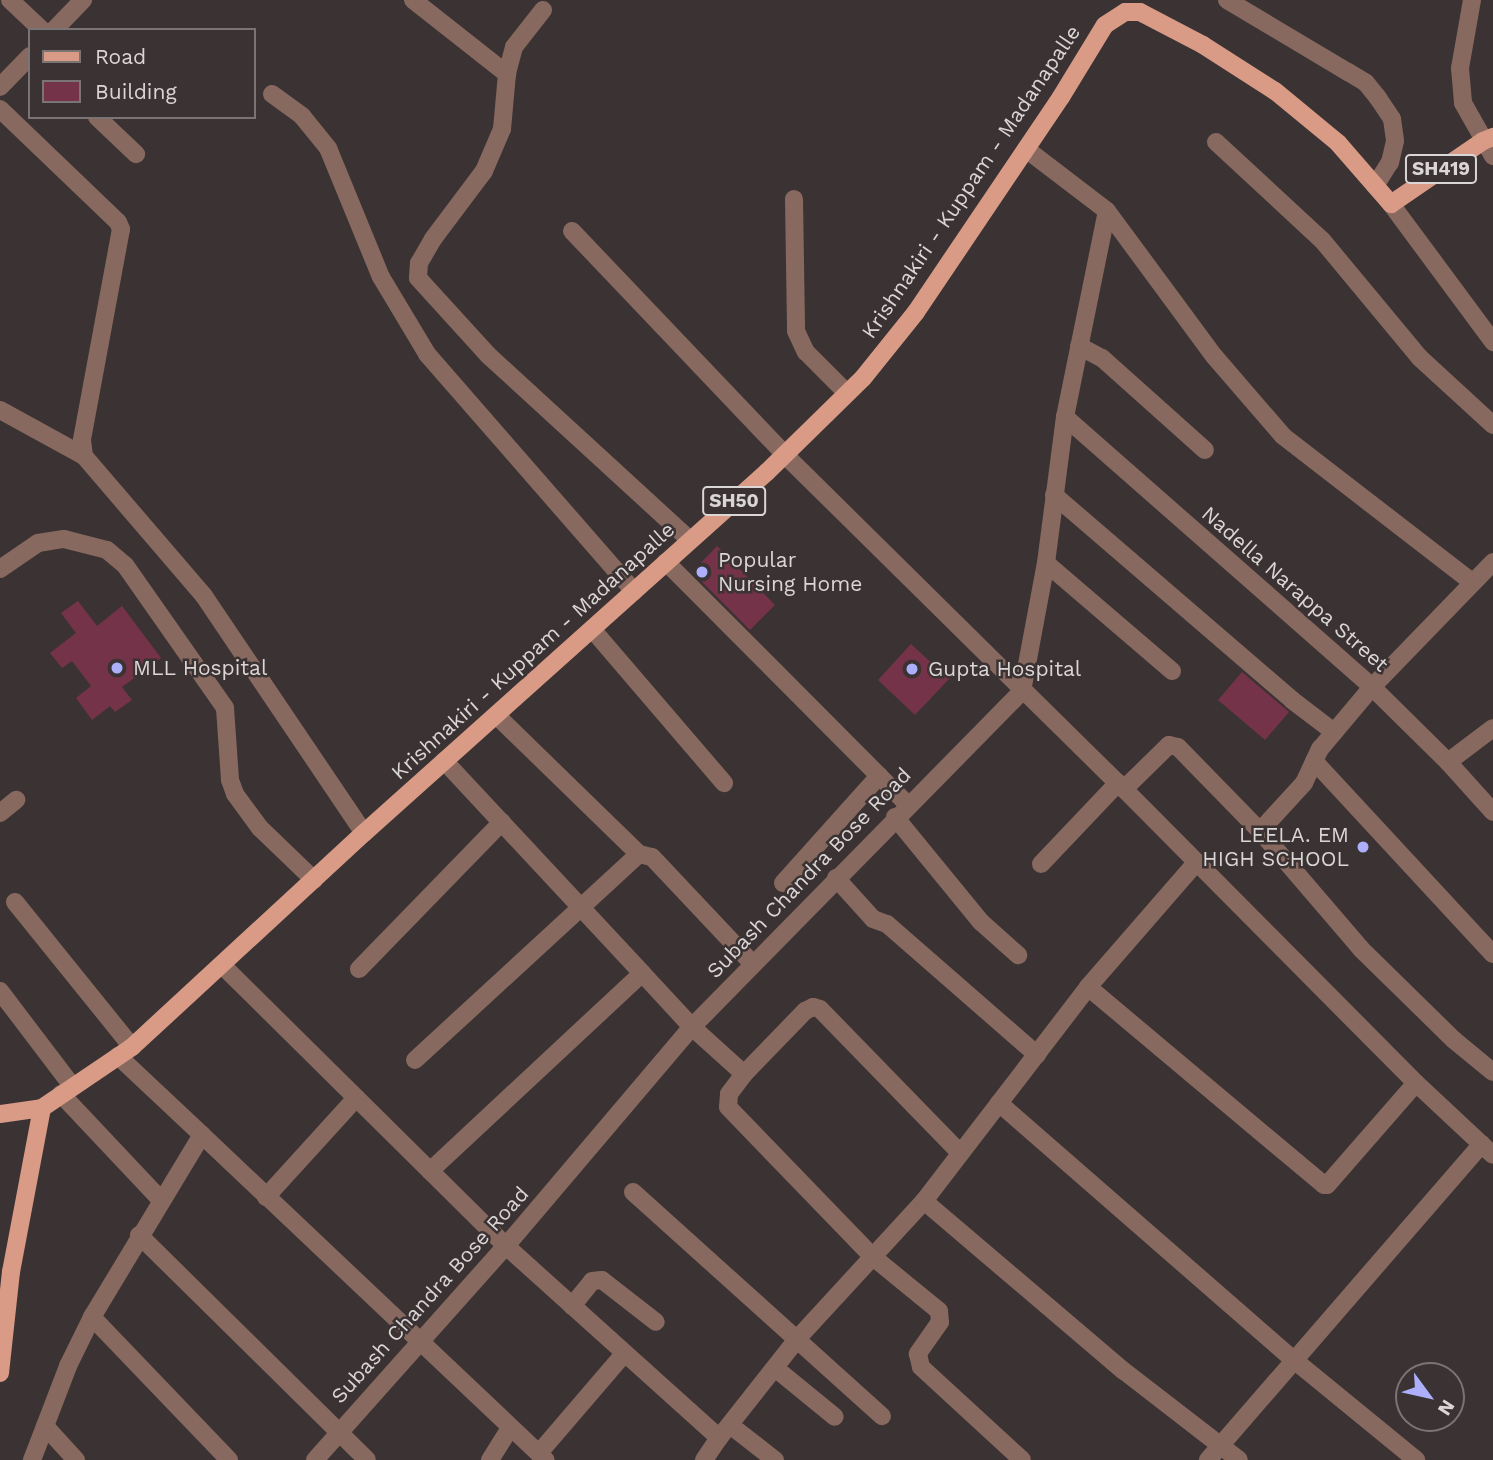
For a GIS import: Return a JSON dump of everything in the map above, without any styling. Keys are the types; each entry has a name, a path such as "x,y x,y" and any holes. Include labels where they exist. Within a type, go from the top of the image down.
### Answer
{"main road":[{"name":"Krishnakiri - Kuppam - Madanapalle","path":"0,1114 42,1108 125,1051 785,455 847,393 911,319 1026,149 1105,25 1122,6 1140,12 1192,40 1275,91 1338,144 1391,204"},
{"name":"SH419","path":"1391,204 1490,145"},
{"path":"0,1373 11,1272 42,1108"}],"street":[{"path":"10,0 40,28"},
{"path":"56,28 83,0"},
{"path":"414,0 508,74"},
{"path":"1227,0 1366,83 1378,98 1392,119 1395,141 1390,162 1375,186"},
{"path":"1472,0 1460,68 1463,103 1490,145"},
{"path":"543,3 514,47 502,129 484,171 433,239 419,263 418,278 488,355 690,540"},
{"path":"0,87 28,58"},
{"path":"272,94 302,116 328,148 381,276 427,354 634,591"},
{"path":"0,109 118,222 121,229 82,440 84,456"},
{"path":"99,119 136,154"},
{"path":"1216,142 1322,240 1420,358 1493,425"},
{"path":"1026,149 1107,211 1214,356 1283,436 1472,582"},
{"path":"794,199 796,331 806,352 847,393"},
{"name":"Krishnakiri - Kuppam - Madanapalle","path":"1391,204 1493,342"},
{"path":"1022,691 1045,562 1065,417 1107,211"},
{"path":"572,231 785,455 1121,786 1195,864 1416,1083 1487,1149 1294,1360 1208,1460"},
{"path":"1079,346 1102,358 1205,450"},
{"path":"0,410 84,456 204,596 364,833"},
{"name":"Nadella Narappa Street","path":"1065,417 1372,687 1448,762 1493,812"},
{"path":"1054,495 1292,700 1334,732"},
{"path":"0,569 38,543 64,539 107,550 125,565 225,708 230,780 235,793 260,828 314,880"},
{"path":"666,562 879,776 981,922 1018,955"},
{"path":"1045,562 1172,671"},
{"path":"1260,831 1304,783 1314,761 1334,732 1372,687 1493,562"},
{"path":"592,629 724,783"},
{"name":"Subash Chandra Bose Road","path":"315,1460 506,1246 692,1027 901,811 1022,691"},
{"path":"496,715 639,854 652,857 752,963"},
{"path":"1448,762 1493,728"},
{"path":"1041,864 1121,786 1173,744 1260,831 1362,949 1454,1040 1493,1072"},
{"path":"444,761 692,1027 744,1074"},
{"path":"1314,761 1493,954"},
{"path":"783,883 879,776"},
{"path":"0,813 16,800"},
{"path":"359,969 502,822"},
{"path":"415,1060 578,907 639,854"},
{"path":"704,1460 799,1338 924,1201 1088,987 1195,864"},
{"path":"836,878 873,919 887,924 1037,1055"},
{"path":"15,902 125,1051 202,1135 542,1457 624,1354"},
{"path":"222,965 506,1246 624,1354 724,1432 775,1460"},
{"path":"430,1171 642,973"},
{"path":"1088,987 1324,1185 1327,1185 1416,1083"},
{"path":"0,990 7,1014 66,1090 161,1200"},
{"path":"960,1153 820,1009 813,1007 805,1011 744,1074 729,1094 728,1107 873,1257 941,1316 918,1354 921,1367 1022,1460"},
{"path":"267,1198 356,1098"},
{"path":"999,1103 1294,1360 1416,1460"},
{"path":"32,1460 68,1366 92,1317 139,1235 202,1135"},
{"path":"633,1192 883,1416"},
{"path":"924,1201 1124,1371 1239,1460"},
{"path":"139,1235 367,1460"},
{"path":"572,1306 592,1281 602,1280 656,1322"},
{"path":"92,1317 229,1460"},
{"path":"775,1368 835,1417"},
{"path":"45,1426 76,1460"},
{"path":"490,1460 510,1428"}],"building":[{"path":"717,546 775,605 750,630 692,572"},
{"path":"78,601 97,626 122,606 161,658 122,687 132,700 115,712 110,706 92,720 76,698 91,686 72,661 62,668 50,653 76,633 61,613"},
{"path":"911,644 949,679 915,715 878,680"},
{"path":"1242,672 1289,712 1265,740 1218,700"}],"place":[{"name":"Popular Nursing Home","path":"702,572"},
{"name":"MLL Hospital","path":"117,668"},
{"name":"Gupta Hospital","path":"912,669"},
{"name":"LEELA. EM HIGH SCHOOL","path":"1363,847"}]}
